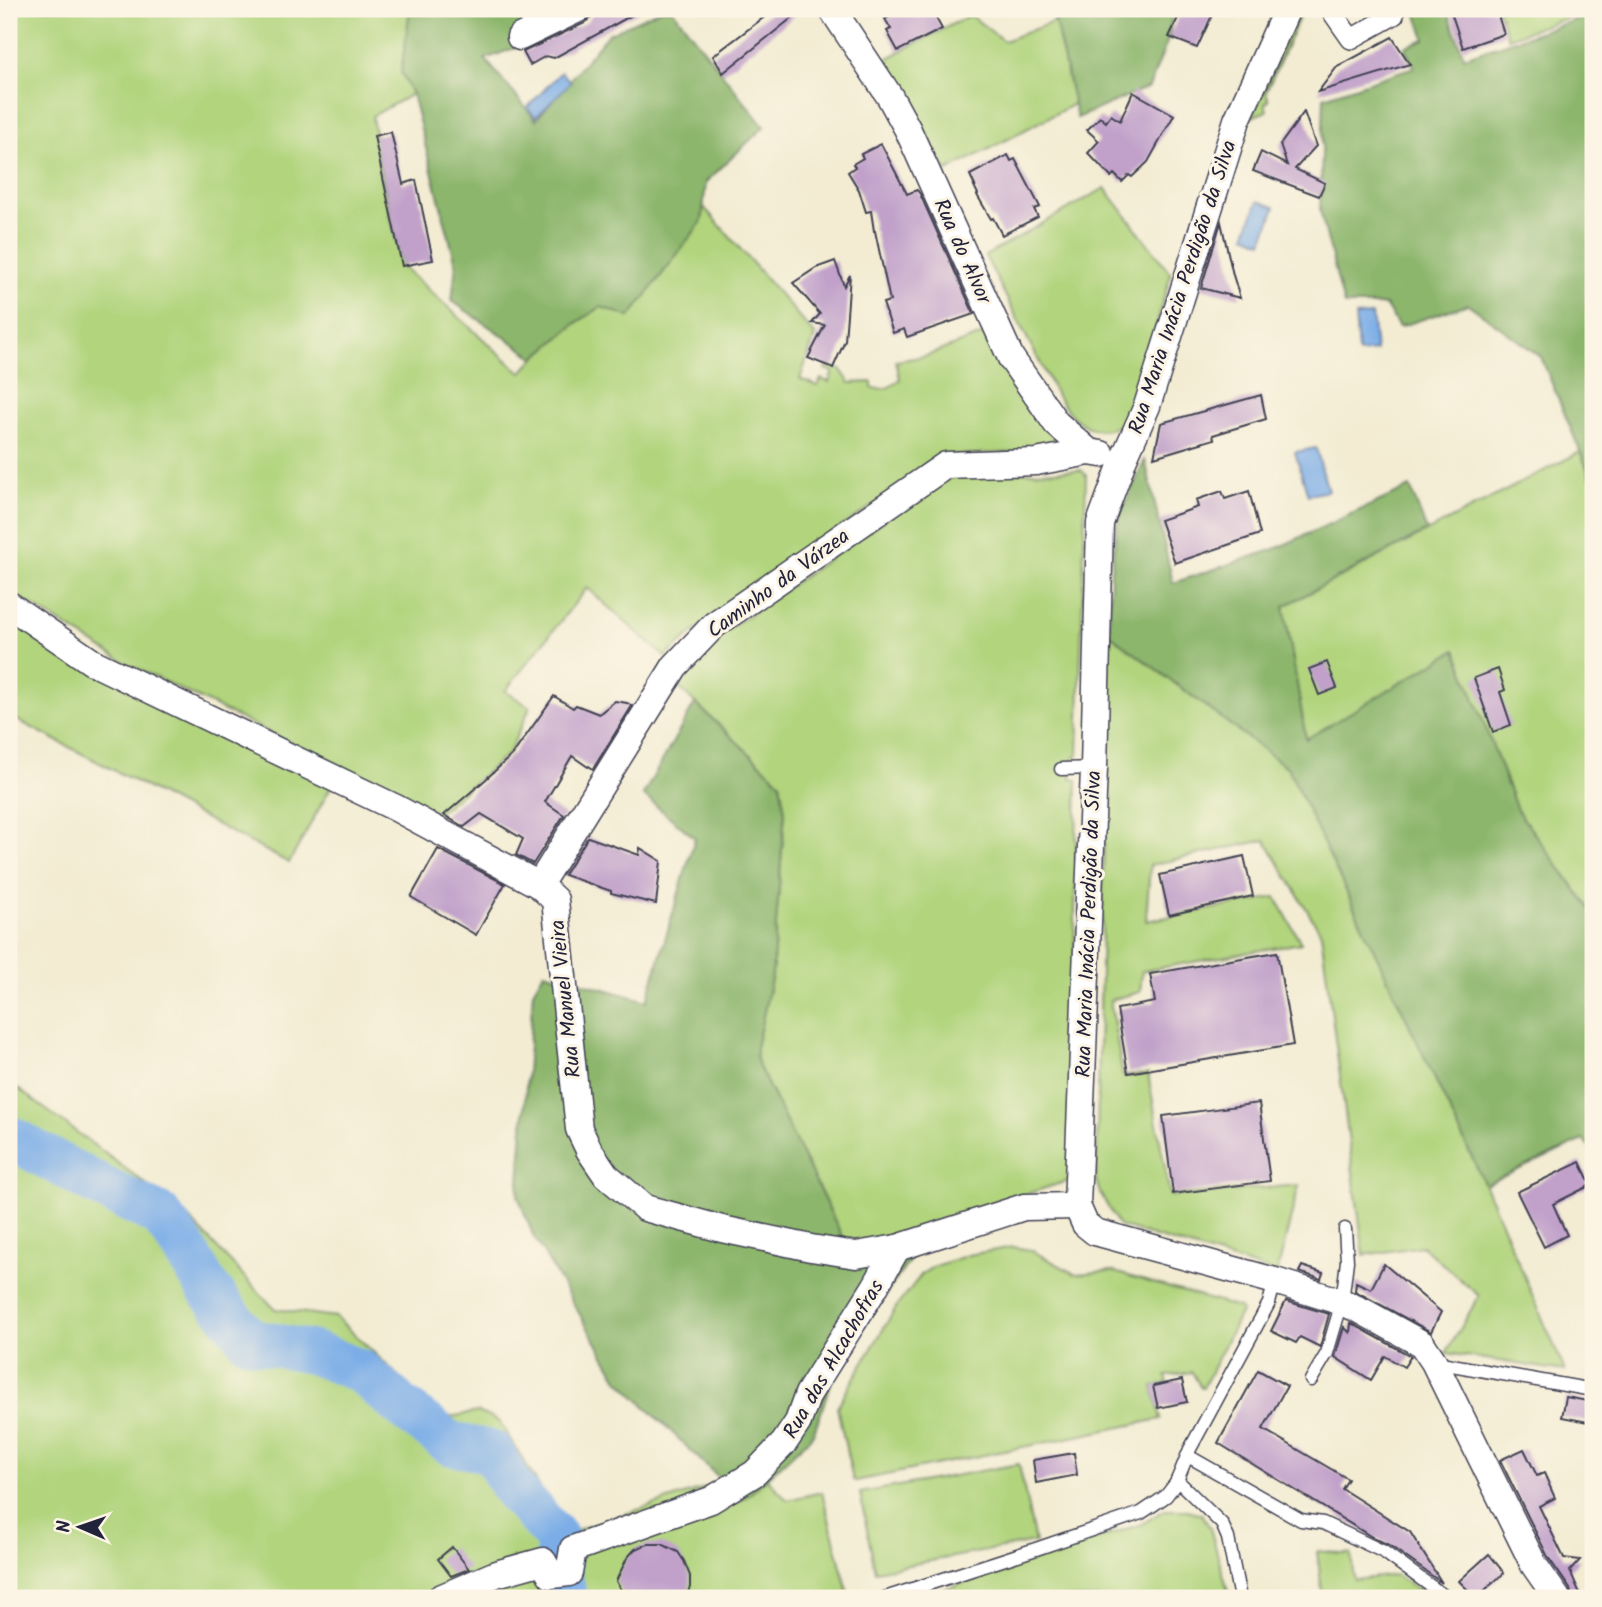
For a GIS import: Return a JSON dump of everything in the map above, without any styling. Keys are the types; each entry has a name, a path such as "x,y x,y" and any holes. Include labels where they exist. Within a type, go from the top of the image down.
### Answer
{"street":[{"path":"520,37 578,9"},
{"name":"Rua do Alvor","path":"832,9 890,97 908,130 1011,358 1056,423 1089,452"},
{"name":"Rua Maria Inácia Perdigão da Silva","path":"1077,1206 1094,768 1100,523 1147,406 1237,120 1287,9"},
{"path":"1330,9 1351,39 1394,15 1390,9"},
{"path":"1089,452 1124,458"},
{"name":"Caminho da Várzea","path":"539,885 675,666 714,625 946,465 1036,462 1089,452"},
{"path":"9,605 92,662 396,808 539,885"},
{"name":"Rua Manuel Vieira","path":"539,885 555,901 579,1129 606,1175 645,1208 771,1241 856,1255 897,1248 1024,1207 1077,1206"},
{"path":"1077,1206 1085,1223 1095,1231 1342,1302 1422,1344 1434,1362 1534,1566 1557,1598"},
{"name":"Rua das Alcachofras","path":"440,1598 496,1574 543,1561 560,1574 573,1549 711,1500 755,1473 784,1443 798,1422 808,1394 897,1248"}],"lane":[{"path":"1061,769 1094,768"},
{"path":"1311,1380 1327,1353 1342,1302 1347,1261 1345,1229"},
{"path":"885,1598 1141,1513 1166,1496 1269,1303 1275,1281"},
{"path":"1434,1362 1593,1390"},
{"path":"1188,1455 1301,1520 1323,1523 1384,1552 1447,1598"},
{"path":"1177,1479 1222,1524 1228,1538 1240,1598"}],"green space":[{"path":"9,9 410,9 401,72 412,94 372,116 381,172 402,266 521,373 576,323 601,307 702,221 703,206 815,335 800,379 818,386 821,379 829,382 833,372 825,369 827,365 841,370 850,383 872,382 872,388 887,388 900,379 896,361 926,356 987,333 1053,435 1053,442 1046,451 951,455 738,594 665,657 587,588 505,691 530,707 509,753 437,814 124,662 9,591"},
{"path":"410,9 520,9 529,24 520,46 485,59 536,120 608,34 662,9 672,9 764,127 706,182 702,221 630,317 601,307 576,323 535,358 452,301 456,264 412,94 401,72"},
{"path":"1054,9 1173,9 1169,37 1149,87 1077,118"},
{"path":"1299,9 1303,9 1266,92 1269,101 1265,103 1267,111 1252,117"},
{"path":"1415,9 1447,9 1464,57 1593,14 1593,482 1541,357 1468,304 1399,327 1385,305 1344,305 1320,210 1324,97 1414,67 1404,47 1425,39"},
{"path":"1498,9 1593,9 1508,38"},
{"path":"970,15 1004,41 1055,21 1074,104 947,171 886,59"},
{"path":"1105,188 1171,274 1129,419 1118,426 1097,430 1071,415 1057,396 985,256"},
{"path":"1580,452 1593,482 1593,913 1517,810 1456,650 1306,740 1284,606"},
{"path":"1145,460 1173,583 1275,549 1410,487 1427,531 1284,606 1306,739 1456,650 1517,810 1593,913 1593,1150 1583,1140 1485,1185 1288,768 1109,634 1111,571 1118,519"},
{"path":"1081,470 1086,475 1078,755 1072,760 1071,778 1077,780 1071,1180 870,1243 851,1243 844,1240 756,1056 772,975 785,812 780,782 674,683 722,634 948,475"},
{"path":"9,616 332,785 289,863 9,716"},
{"path":"1109,634 1288,768 1485,1185 1565,1371 1446,1353 1479,1296 1422,1246 1364,1255 1321,933 1265,840 1150,865 1146,921 1276,897 1301,943 1142,971 1140,992 1110,1000 1123,1076 1148,1074 1170,1196 1299,1185 1277,1273 1119,1226 1100,1193 1096,1180"},
{"path":"695,703 780,782 785,812 772,975 756,1048 759,1067 844,1240 851,1243 874,1265 912,1257 838,1363 810,1438 738,1502 723,1482 619,1381 533,1235 518,1196 533,991 544,972 647,1001 695,838 643,795"},
{"path":"9,1082 181,1210 275,1309 336,1317 443,1418 478,1412 499,1421 568,1533 723,1482 767,1478 787,1500 822,1492 849,1598 578,1598 580,1558 547,1584 549,1598 9,1598"},
{"path":"1013,1247 1031,1250 1075,1274 1111,1271 1240,1308 1241,1312 1203,1388 1192,1372 1166,1376 1168,1383 1153,1386 1161,1419 853,1480 837,1407 897,1306 922,1274 933,1267 968,1255"},
{"path":"1019,1464 1035,1542 875,1571 860,1493"},
{"path":"1164,1510 1187,1510 1202,1514 1210,1528 1230,1598 917,1598 1142,1524"},
{"path":"1317,1551 1351,1554 1354,1580 1396,1575 1432,1598 1323,1598"}],"water":[{"path":"561,72 571,82 536,117 527,108"},
{"path":"1258,201 1275,207 1262,242 1245,235"},
{"path":"1372,315 1376,351 1360,353 1355,316"},
{"path":"1316,448 1328,491 1308,495 1295,452"}],"building":[{"path":"594,9 643,9 554,58 546,56 530,65 523,52 585,23"},
{"path":"775,9 803,9 723,73 713,56"},
{"path":"905,9 931,9 942,29 898,51 887,31 891,29 885,19"},
{"path":"1182,9 1215,9 1197,48 1169,37"},
{"path":"1450,9 1496,9 1504,34 1463,48"},
{"path":"1392,37 1410,64 1318,92 1337,67"},
{"path":"1133,92 1174,115 1148,162 1132,177 1129,175 1122,182 1114,174 1111,177 1088,153 1099,141 1087,130 1100,117 1106,122 1111,115 1120,121"},
{"path":"1304,112 1316,146 1295,169 1325,183 1319,196 1253,171 1261,152 1287,165 1280,145"},
{"path":"391,132 403,184 416,180 433,260 402,266 374,136"},
{"path":"881,144 907,194 917,190 920,194 974,314 907,337 904,329 893,333 883,303 890,301 871,211 866,212 859,190 848,172 855,167 853,164 863,158 861,154"},
{"path":"1008,155 1011,161 1015,159 1040,207 1034,209 1038,217 1002,235 977,195 970,175"},
{"path":"1221,222 1233,275 1240,298 1201,288"},
{"path":"835,261 844,286 850,275 845,341 833,368 808,358 825,325 812,323 820,314 793,283 816,268"},
{"path":"1261,395 1266,419 1213,435 1214,439 1154,457 1161,423"},
{"path":"1222,491 1225,499 1249,491 1260,534 1175,563 1160,520 1198,507 1196,500"},
{"path":"1327,662 1337,688 1319,695 1309,669"},
{"path":"1498,669 1505,690 1500,692 1511,725 1493,732 1474,678"},
{"path":"554,696 573,708 576,705 599,714 615,701 632,706 593,769 572,756 545,802 564,815 533,864 516,855 523,839 481,814 464,827 444,815 513,754"},
{"path":"588,837 639,855 640,848 661,861 656,904 611,893 564,875"},
{"path":"438,849 505,884 476,935 411,897"},
{"path":"1244,856 1253,896 1169,915 1160,875"},
{"path":"1277,952 1293,1045 1128,1073 1117,1009 1155,1002 1150,974"},
{"path":"1259,1103 1270,1181 1173,1194 1163,1116"},
{"path":"1580,1162 1591,1185 1553,1204 1567,1235 1544,1247 1517,1192"},
{"path":"1384,1264 1441,1312 1431,1332 1355,1291 1356,1282 1371,1289"},
{"path":"1302,1266 1323,1273 1321,1279 1299,1272"},
{"path":"1286,1301 1329,1314 1320,1347 1300,1337 1296,1343 1271,1331"},
{"path":"1351,1323 1411,1356 1404,1367 1385,1356 1371,1380 1335,1357 1344,1327 1350,1333"},
{"path":"1258,1370 1287,1386 1263,1429 1348,1479 1342,1489 1410,1532 1442,1583 1389,1545 1218,1443"},
{"path":"1182,1380 1187,1402 1158,1408 1153,1386"},
{"path":"1566,1397 1593,1402 1593,1423 1562,1417"},
{"path":"1524,1449 1537,1476 1544,1473 1555,1498 1539,1506 1564,1558 1580,1560 1570,1571 1582,1598 1572,1598 1570,1589 1548,1557 1500,1460"},
{"path":"1074,1453 1077,1475 1036,1483 1033,1460"},
{"path":"648,1544 662,1544 678,1552 690,1576 686,1598 625,1598 616,1581 627,1558 635,1549"},
{"path":"452,1547 469,1569 451,1576 438,1559"},
{"path":"1489,1554 1504,1573 1476,1598 1459,1581"}],"waterway":[{"path":"9,1137 160,1215 207,1287 249,1340 315,1353 360,1371 451,1444 492,1452 513,1489 557,1538 560,1578 565,1598"}]}
